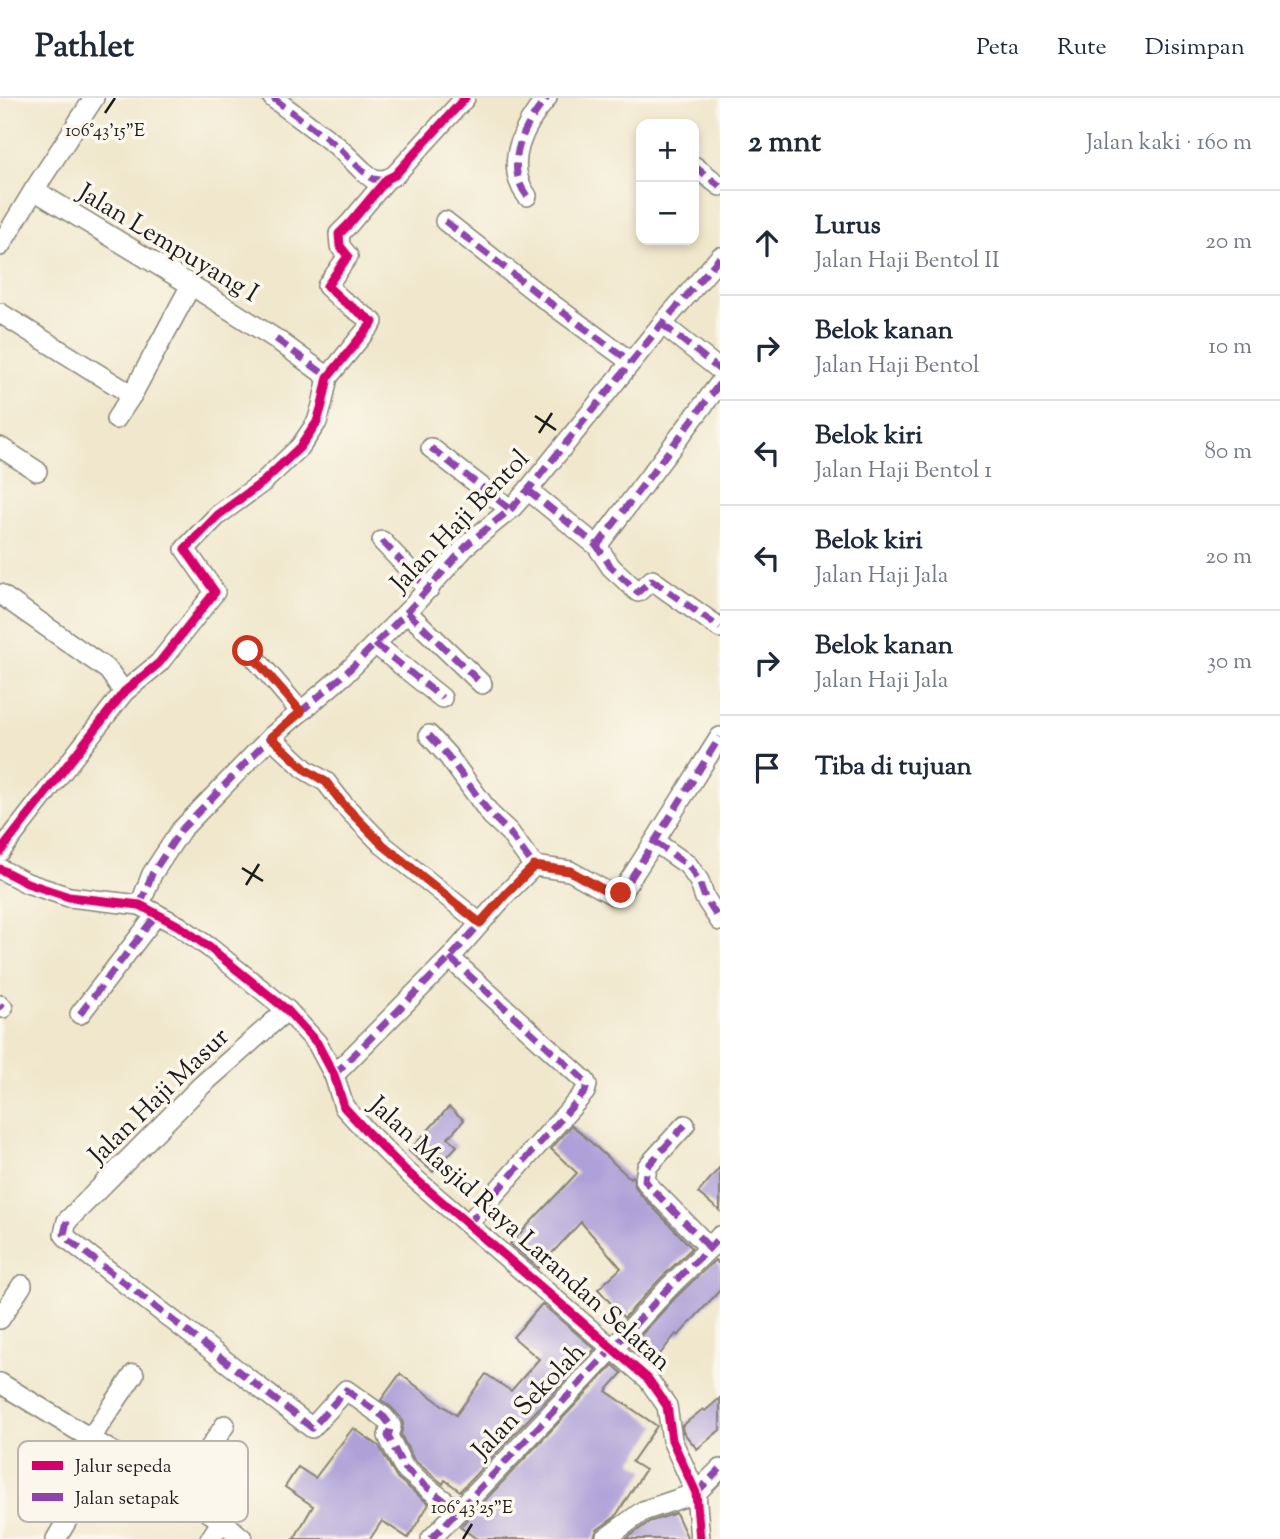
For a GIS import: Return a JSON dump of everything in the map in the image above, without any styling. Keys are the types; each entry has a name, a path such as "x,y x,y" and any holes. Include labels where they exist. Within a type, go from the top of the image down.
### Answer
{"street":[{"path":"0,246 94,98"},
{"path":"273,98 337,146 373,179 382,180 395,175 466,98"},
{"path":"527,196 521,188 516,172 516,159 522,139 536,111 547,98"},
{"path":"699,170 720,186"},
{"path":"0,852 124,692 159,663 215,592 185,550 218,515 263,482 300,447 317,422 328,377 373,322 327,286 348,256 340,246 339,234 387,179"},
{"name":"Jalan Lempuyang I","path":"34,190 276,339 328,377"},
{"path":"445,221 631,362"},
{"name":"Jalan Haji Bentol","path":"79,1014 148,909 152,874 181,830 271,737 345,674 430,588 469,543 510,509 528,490 662,324 720,257"},
{"path":"116,419 132,395 191,285"},
{"path":"0,313 132,395"},
{"path":"662,324 720,370"},
{"path":"597,546 720,383"},
{"path":"0,447 37,471"},
{"path":"430,448 510,509"},
{"path":"528,490 597,546 611,567 638,593 652,580 720,628"},
{"path":"382,541 430,588"},
{"path":"0,594 108,670 124,692"},
{"path":"407,612 482,684"},
{"path":"375,644 442,698"},
{"path":"248,651 301,712"},
{"path":"429,735 534,866 570,871 613,895 621,893 720,737"},
{"path":"271,737 306,770 326,782 343,804 383,845 480,923"},
{"path":"655,842 688,865 720,921"},
{"path":"334,1075 450,958 534,866"},
{"name":"Jalan Masjid Raya Larandan Selatan","path":"0,869 27,883 69,897 148,909 200,941 287,1010 317,1043 334,1075 345,1107 368,1133 406,1171 648,1379 667,1406 672,1440 696,1493 701,1539"},
{"path":"450,958 587,1085 585,1092 468,1224"},
{"name":"Jalan Haji Masur","path":"287,1010 202,1085 67,1221 64,1234 312,1428 346,1390 384,1417 391,1426 388,1436 404,1468 458,1511"},
{"path":"685,1125 647,1167 645,1180 715,1242"},
{"name":"Jalan Sekolah","path":"431,1539 667,1288 715,1242"},
{"path":"0,1319 22,1285"},
{"path":"90,1439 134,1374"},
{"path":"2,1390 93,1441"},
{"path":"214,1441 225,1425"},
{"path":"605,1539 643,1511 696,1493 720,1469"},
{"path":"56,1539 66,1522"},
{"path":"210,1539 221,1522"},
{"path":"223,1522 243,1539"}],"building":[{"path":"449,1107 464,1120 448,1138 457,1146 433,1172 409,1151"},
{"path":"572,1125 630,1178 633,1177 640,1194 692,1248 624,1318 598,1289 621,1268 581,1222 538,1268 510,1244 577,1173 551,1149"},
{"path":"720,1167 720,1211 698,1193"},
{"path":"715,1260 720,1265 720,1290 678,1336 676,1334 652,1364 630,1347 676,1297"},
{"path":"542,1304 595,1349 460,1491 445,1480 443,1484 414,1460 401,1435 401,1418 381,1400 400,1374 456,1415 486,1374 511,1391 539,1359 513,1337"},
{"path":"613,1365 622,1373 606,1391 657,1426 632,1462 645,1470 615,1517 597,1530 593,1539 477,1539 460,1527"},
{"path":"720,1398 720,1430 697,1449 683,1432 682,1426"},
{"path":"353,1428 379,1446 396,1477 429,1504 408,1538 382,1521 370,1539 294,1539 313,1506 285,1487 298,1467 315,1478"},
{"path":"676,1513 688,1539 626,1539 649,1522"}],"marked path":[{"path":"273,98 337,146 373,179 387,179"},
{"path":"527,196 517,171 519,145 531,120 547,98"},
{"path":"699,170 720,186"},
{"path":"445,221 631,362"},
{"path":"140,905 152,874 181,830 271,737 345,674 407,612 469,543 512,508 720,257"},
{"path":"662,324 720,370"},
{"path":"276,339 328,377"},
{"path":"597,546 720,383"},
{"path":"431,448 510,509"},
{"path":"528,490 597,546 611,567 638,592 652,580 720,628"},
{"path":"382,541 430,588"},
{"path":"407,612 482,684"},
{"path":"375,644 442,698"},
{"path":"249,651 301,712"},
{"path":"429,735 534,866"},
{"path":"271,737 306,770 326,782 343,804 383,845 480,923"},
{"path":"334,1075 450,958 534,866 570,871 613,895 621,893 720,737"},
{"path":"655,842 688,865 720,921"},
{"path":"80,1014 157,914"},
{"path":"450,958 587,1085 585,1092 468,1224"},
{"path":"0,1005 3,1008"},
{"path":"685,1125 647,1167 645,1180 710,1248"},
{"path":"67,1221 64,1234 69,1240 312,1428 346,1390 384,1417 391,1426 388,1436 404,1468 458,1511"},
{"path":"431,1539 720,1236"},
{"path":"696,1493 720,1469"}],"cycle path":[{"path":"0,852 124,692 159,663 215,592 185,549 218,515 263,482 300,447 317,422 328,377 373,322 327,286 348,256 340,246 339,234 387,179 395,175 465,98"},
{"path":"0,869 27,883 69,897 140,905 179,926 210,948 287,1010 317,1043 334,1075 344,1107 368,1133 406,1171 648,1379 667,1406 672,1440 696,1493 700,1539"}],"route":[{"path":"248,651 301,712 271,737 306,770 326,782 343,804 383,845 480,923 534,866 570,871 613,895 621,893"}]}
